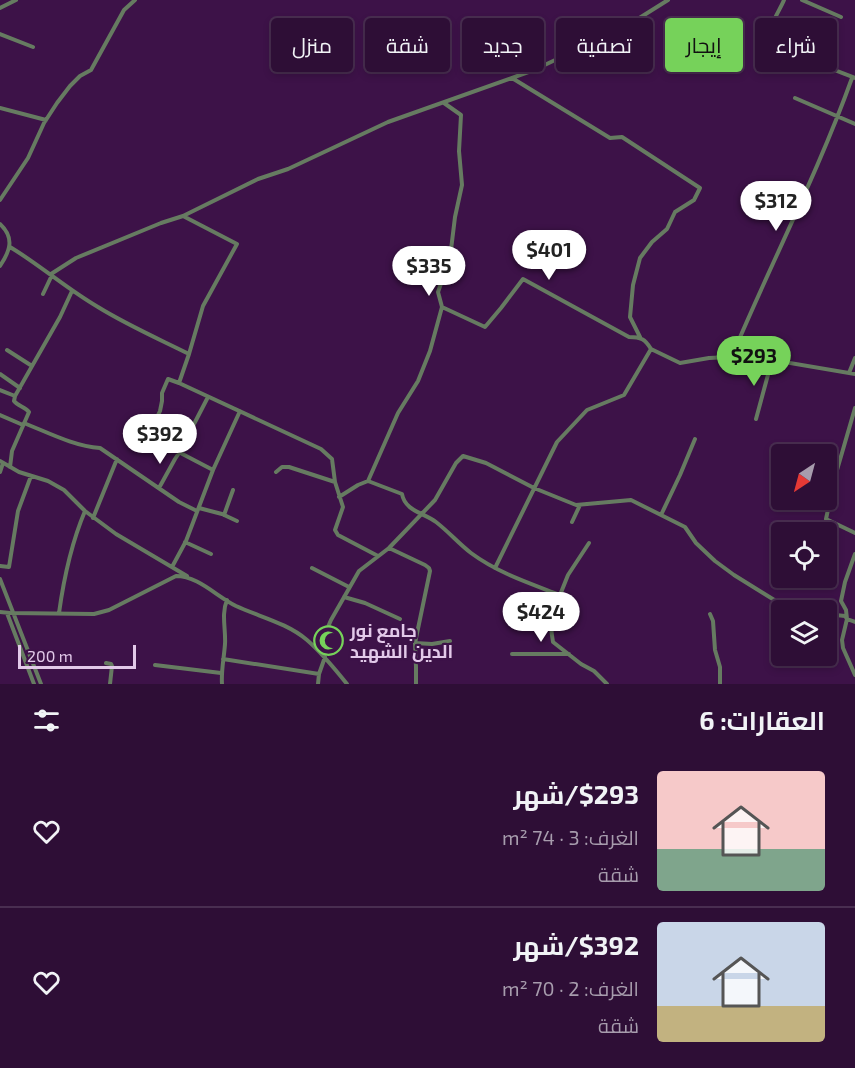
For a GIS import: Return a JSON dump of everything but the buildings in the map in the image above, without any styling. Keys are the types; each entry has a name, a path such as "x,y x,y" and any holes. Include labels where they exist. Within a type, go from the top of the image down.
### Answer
{"street":[{"path":"0,8 16,0"},
{"path":"0,200 28,158 46,120 57,103 80,76 91,70 124,10 135,0"},
{"path":"43,294 51,274 76,258 183,216 258,179 288,169 388,122 534,70 625,27 668,0"},
{"path":"732,356 813,178 853,78 780,49 774,44 769,30 784,0"},
{"path":"802,0 842,17"},
{"path":"0,34 33,46"},
{"path":"512,78 610,138 622,136 700,188 694,200 675,212 667,229 652,242 640,258 633,285 630,317 640,337"},
{"path":"795,98 855,124"},
{"path":"368,481 398,413 418,381 430,351 442,307 438,292 450,258 462,185 459,151 461,115 443,102"},
{"path":"0,108 46,120"},
{"path":"179,383 203,306 237,244 183,216"},
{"path":"0,224 8,232 10,247 0,267"},
{"path":"10,247 72,291 119,319 189,354"},
{"path":"442,307 485,327 523,279 629,337 640,337 647,341 651,349 680,363 710,358 749,356 855,374"},
{"path":"10,467 12,451 29,412 14,401 15,396 60,317 72,291"},
{"path":"495,568 557,442 587,411 624,395 651,349"},
{"path":"8,350 32,366"},
{"path":"849,373 855,358"},
{"path":"756,419 772,360"},
{"path":"0,374 20,388"},
{"path":"213,470 147,436 160,411 162,393 168,379 321,449 332,459 335,482 344,507 335,530 338,535 378,556"},
{"path":"0,390 15,396"},
{"path":"159,489 208,397"},
{"path":"855,408 835,477 826,519 855,532"},
{"path":"172,567 185,542 213,470 240,411"},
{"path":"0,415 71,441 100,448 179,502 237,521"},
{"path":"661,515 695,439"},
{"path":"318,650 331,620 359,571 389,548 435,500 456,463 463,456 486,463 534,488 576,505 631,500 685,528 696,543 734,575 774,600"},
{"path":"93,518 117,459"},
{"path":"0,472 2,462 19,472 48,481 64,490 93,518 116,534 236,606 270,619 305,638 325,657 347,684"},
{"path":"276,472 282,467 290,468 335,482"},
{"path":"0,566 9,567 18,511 31,476"},
{"path":"339,497 368,481 402,494 410,508 435,521 471,553 495,568 560,595"},
{"path":"224,515 233,490"},
{"path":"572,522 580,505"},
{"path":"59,612 66,566 85,511"},
{"path":"185,542 211,554"},
{"path":"589,543 568,575 550,627 553,642 594,671 607,684"},
{"path":"389,548 429,568 415,643 416,684"},
{"path":"855,554 845,582 842,601 847,619 842,640 843,648 855,675"},
{"path":"312,568 349,587"},
{"path":"0,612 94,614 109,610 176,576 187,576"},
{"path":"0,579 41,684"},
{"path":"344,597 365,603 400,619"},
{"path":"222,684 224,616 227,600"},
{"path":"7,613 34,684"},
{"path":"710,614 720,667 720,684"},
{"path":"837,615 846,615 847,619 855,622"},
{"path":"415,643 432,645 450,641"},
{"path":"512,654 570,654"},
{"path":"318,684 325,657"},
{"path":"223,659 319,674"},
{"path":"106,663 112,666 110,684"},
{"path":"155,665 221,673"}],"place":[{"name":"جامع نور الدين الشهيد","path":"329,641"}]}
